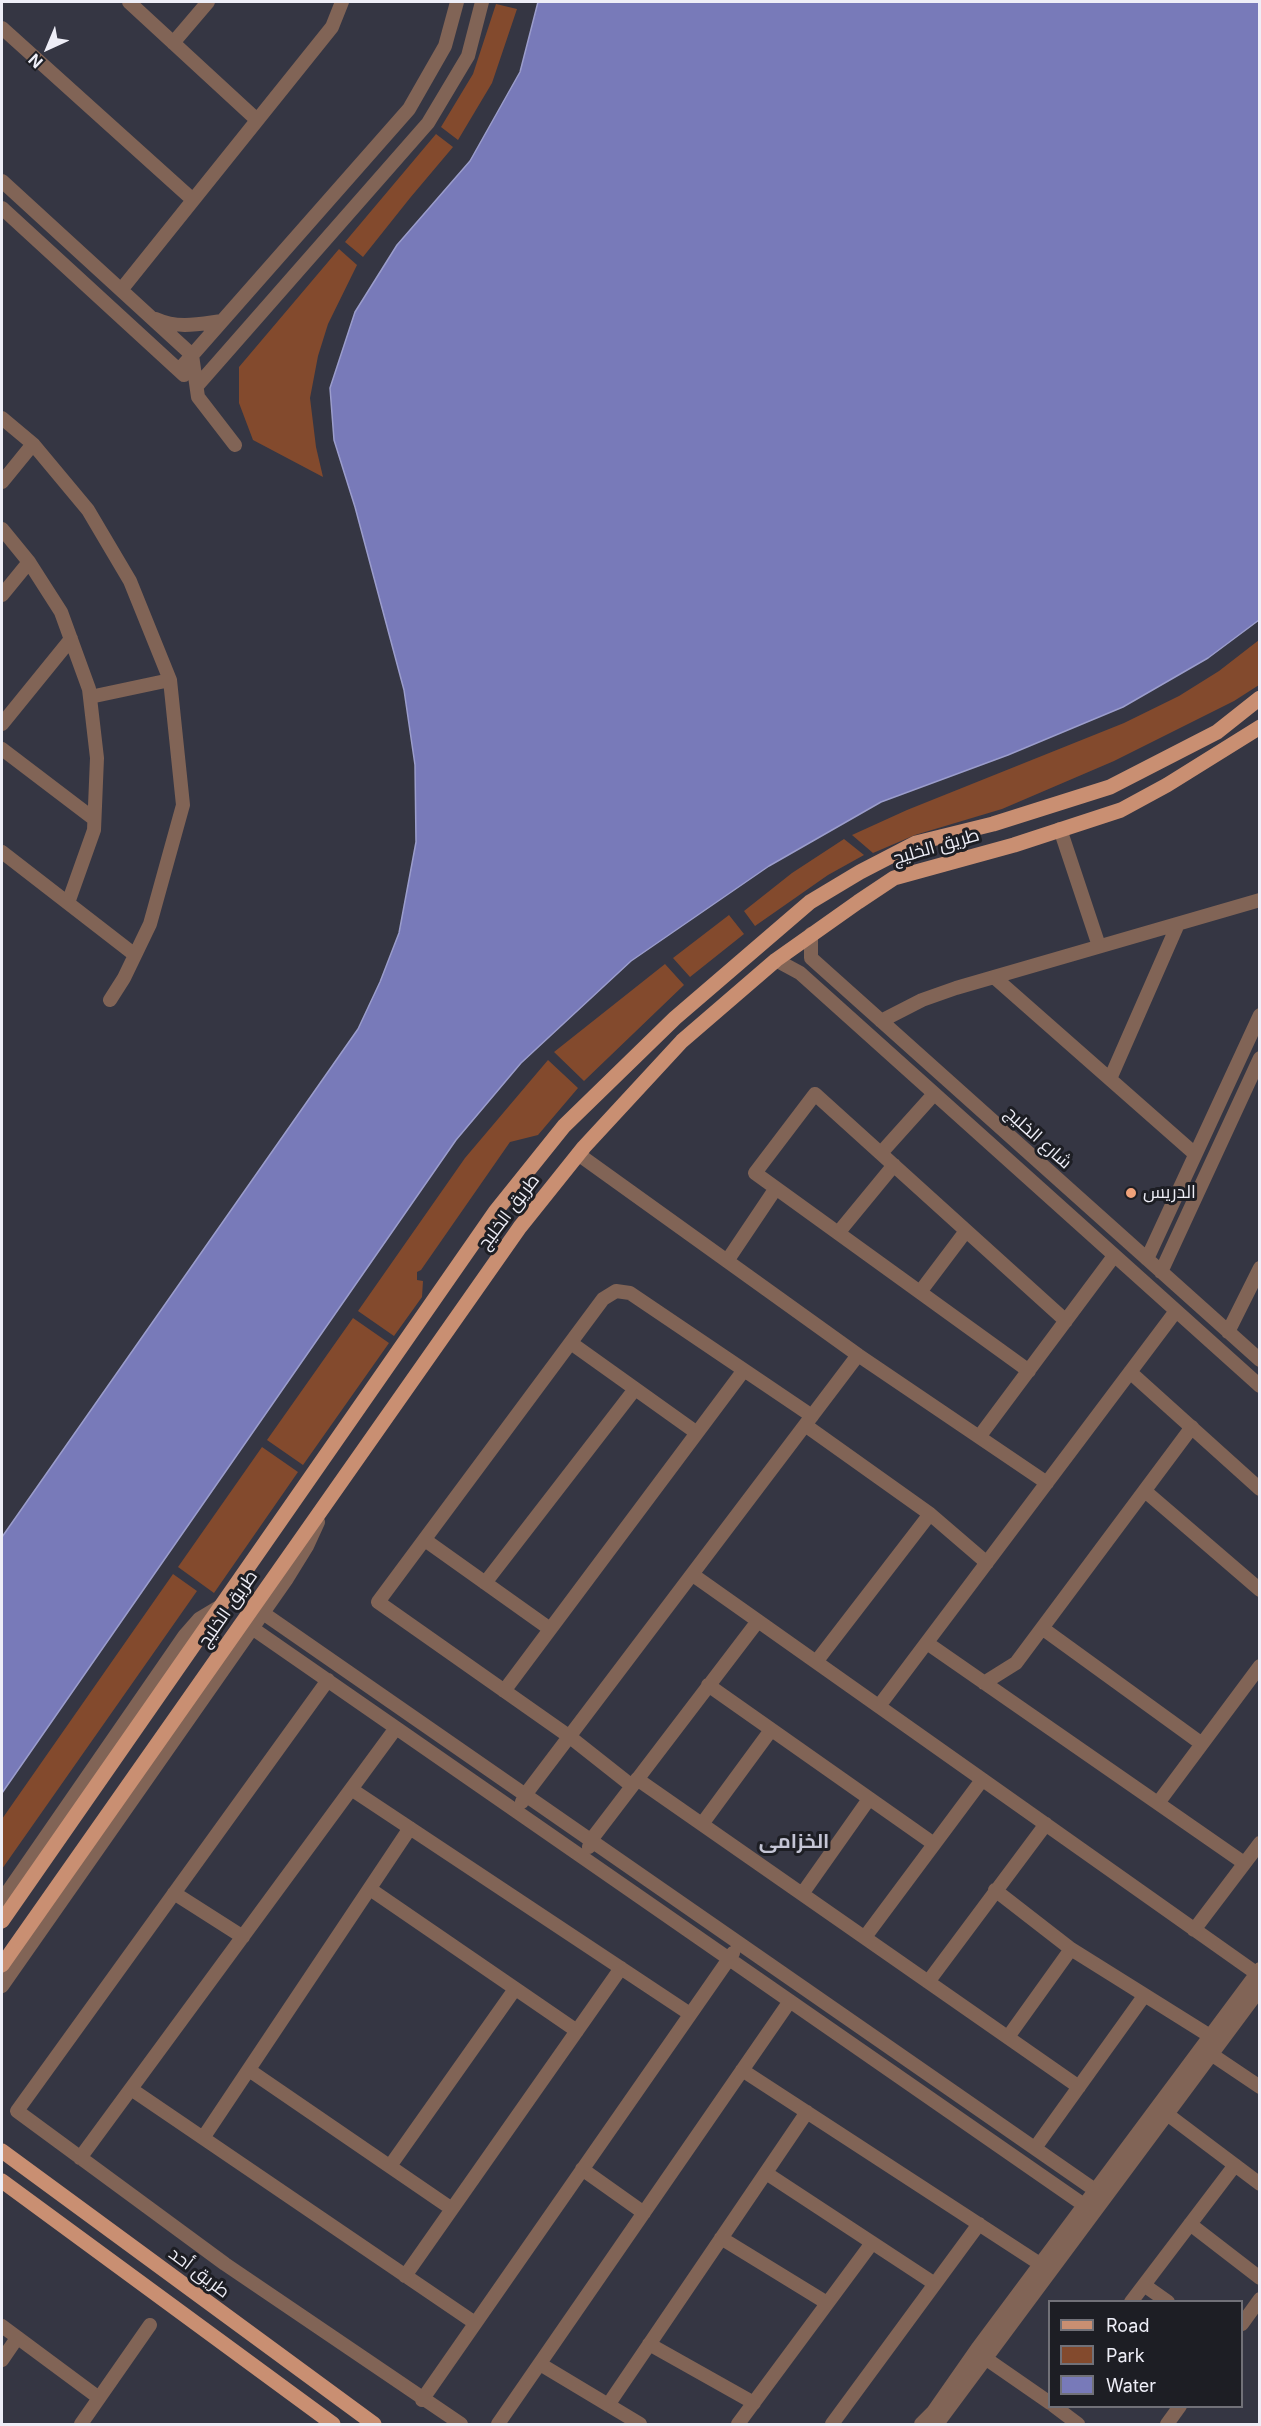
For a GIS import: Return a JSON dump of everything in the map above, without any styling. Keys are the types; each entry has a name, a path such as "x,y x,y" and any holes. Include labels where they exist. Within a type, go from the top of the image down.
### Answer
{"main road":[{"name":"طريق الخليج","path":"2,1921 495,1212 564,1126 675,1018 810,902 860,872 916,843 993,824 1110,787 1217,732 1260,698"},
{"name":"طريق الخليج","path":"2,1964 520,1227 578,1154 682,1041 776,960 894,878 1014,845 1121,810 1177,779 1260,727"},
{"path":"2,2141 7,2155"},
{"name":"طريق أحد","path":"7,2155 374,2424"},
{"path":"2,2181 333,2424"}],"street":[{"path":"129,2 257,120"},
{"path":"173,43 208,2"},
{"path":"121,290 332,27 342,2"},
{"path":"179,370 409,109 446,46 458,2"},
{"path":"197,386 428,123 468,56 482,2"},
{"path":"2,28 193,200"},
{"path":"2,182 192,355 198,397 235,445"},
{"path":"2,208 197,386"},
{"path":"150,317 169,325 178,326 222,321"},
{"path":"2,418 33,444 88,510 130,581 170,680 183,805 150,924 110,1000"},
{"path":"2,482 33,444"},
{"path":"2,529 29,561 61,612 89,689 97,758 94,830 68,903"},
{"path":"2,595 29,561"},
{"path":"2,724 71,639"},
{"path":"90,697 170,680"},
{"path":"2,749 94,819"},
{"path":"1060,829 1100,946"},
{"path":"2,852 135,955"},
{"path":"881,1021 922,1000 994,977 1260,900"},
{"path":"1110,1079 1178,924"},
{"name":"شارع الخليج","path":"811,934 811,958 1260,1360"},
{"path":"776,960 800,973 1260,1386"},
{"path":"994,977 1195,1154"},
{"path":"1146,1259 1260,1015"},
{"path":"1161,1272 1260,1058"},
{"path":"1029,1371 756,1173 815,1094 1066,1320"},
{"path":"880,1153 934,1094"},
{"path":"578,1154 858,1355 1047,1483"},
{"path":"838,1233 894,1165"},
{"path":"727,1261 776,1188"},
{"path":"920,1292 966,1231"},
{"path":"979,1437 1114,1256"},
{"path":"1228,1332 1260,1268"},
{"path":"987,1563 930,1514 744,1370 630,1293 616,1291 603,1299 378,1602 634,1783 702,1824 1079,2087"},
{"path":"879,1707 1176,1311"},
{"path":"571,1343 697,1433"},
{"path":"518,1812 525,1795 858,1355"},
{"path":"504,1691 744,1370"},
{"path":"1130,1372 1260,1489"},
{"path":"485,1583 634,1389"},
{"path":"984,1683 1016,1663 1192,1427"},
{"path":"1145,1491 1260,1590"},
{"path":"2,1986 263,1613 307,1546 326,1504"},
{"path":"816,1662 930,1514"},
{"path":"425,1540 550,1629"},
{"path":"693,1575 1194,1930 1258,1971 985,2358 943,2423"},
{"path":"2,1899 185,1635 200,1619 221,1606"},
{"path":"263,1613 1100,2193"},
{"path":"585,1859 591,1840 758,1621"},
{"path":"252,1628 1089,2209"},
{"path":"1042,1628 1202,1744"},
{"path":"927,1643 1244,1863"},
{"path":"1158,1803 1260,1666"},
{"path":"328,1680 16,2111 235,2271 422,2400 461,2424"},
{"path":"708,1685 934,1844"},
{"path":"80,2158 396,1728"},
{"path":"702,1824 771,1730"},
{"path":"865,1937 982,1780"},
{"path":"351,1789 690,2014"},
{"path":"802,1894 869,1798"},
{"path":"928,1982 1046,1824"},
{"path":"203,2138 410,1828"},
{"path":"1194,1930 1260,1843"},
{"path":"369,1889 577,2031"},
{"path":"995,1890 1071,1949 1210,2036"},
{"path":"174,1893 243,1937"},
{"path":"422,2400 740,1943"},
{"path":"1008,2037 1071,1949"},
{"path":"405,2276 621,1968"},
{"path":"390,2166 515,1989"},
{"path":"1100,2193 1167,2114 1260,1989"},
{"path":"1035,2148 1144,1996"},
{"path":"498,2424 790,2001"},
{"path":"837,2010 848,2042"},
{"path":"1211,2054 1260,2087"},
{"path":"249,2070 452,2209"},
{"path":"742,2070 1040,2264"},
{"path":"131,2089 475,2323"},
{"path":"608,2405 807,2112"},
{"path":"1167,2114 1260,2184"},
{"path":"1132,2300 1235,2165"},
{"path":"582,2169 644,2213"},
{"path":"766,2173 935,2284"},
{"path":"921,2424 933,2412 1040,2264 1089,2209"},
{"path":"832,2424 979,2224"},
{"path":"1190,2224 1260,2278"},
{"path":"721,2238 827,2303"},
{"path":"738,2424 872,2243"},
{"path":"1144,2285 1166,2300"},
{"path":"1243,2323 1260,2300"},
{"path":"81,2424 150,2325"},
{"path":"2,2326 99,2398"},
{"path":"2,2360 17,2338"},
{"path":"649,2344 754,2403"},
{"path":"985,2358 1048,2402"},
{"path":"540,2364 640,2424"},
{"path":"1057,2408 1078,2424"},
{"path":"1167,2424 1177,2408"}],"green space":[{"path":"496,4 517,9 492,83 458,140 441,127 473,74"},
{"path":"436,134 453,147 363,257 345,242"},
{"path":"339,249 357,265 328,324 318,356 310,398 316,447 323,477 253,440 239,403 239,367"},
{"path":"1259,640 1259,685 1234,701 1114,761 1002,809 915,835 873,853 852,835 907,810 1124,723 1179,696 1219,671"},
{"path":"844,839 864,855 828,875 755,926 744,911 792,873"},
{"path":"729,915 744,934 690,977 673,958"},
{"path":"665,964 684,985 584,1081 554,1052"},
{"path":"548,1060 578,1088 538,1135 510,1142 421,1270 417,1272 417,1280 423,1281 422,1297 394,1336 358,1311 465,1158"},
{"path":"353,1318 389,1343 303,1465 267,1440"},
{"path":"262,1447 298,1472 214,1593 178,1567"},
{"path":"173,1574 197,1591 2,1869 2,1819"}],"water":[{"path":"538,2 1259,2 1259,620 1208,658 1123,707 1008,755 881,802 769,866 631,961 521,1063 456,1140 2,1793 2,1537 358,1029 399,933 416,842 415,765 404,690 355,507 334,440 330,388 355,312 397,245 470,161 520,72"}],"place":[{"name":"الدريس","path":"1131,1193"}],"district":[{"name":"الخزامى","path":"794,1842"}]}
